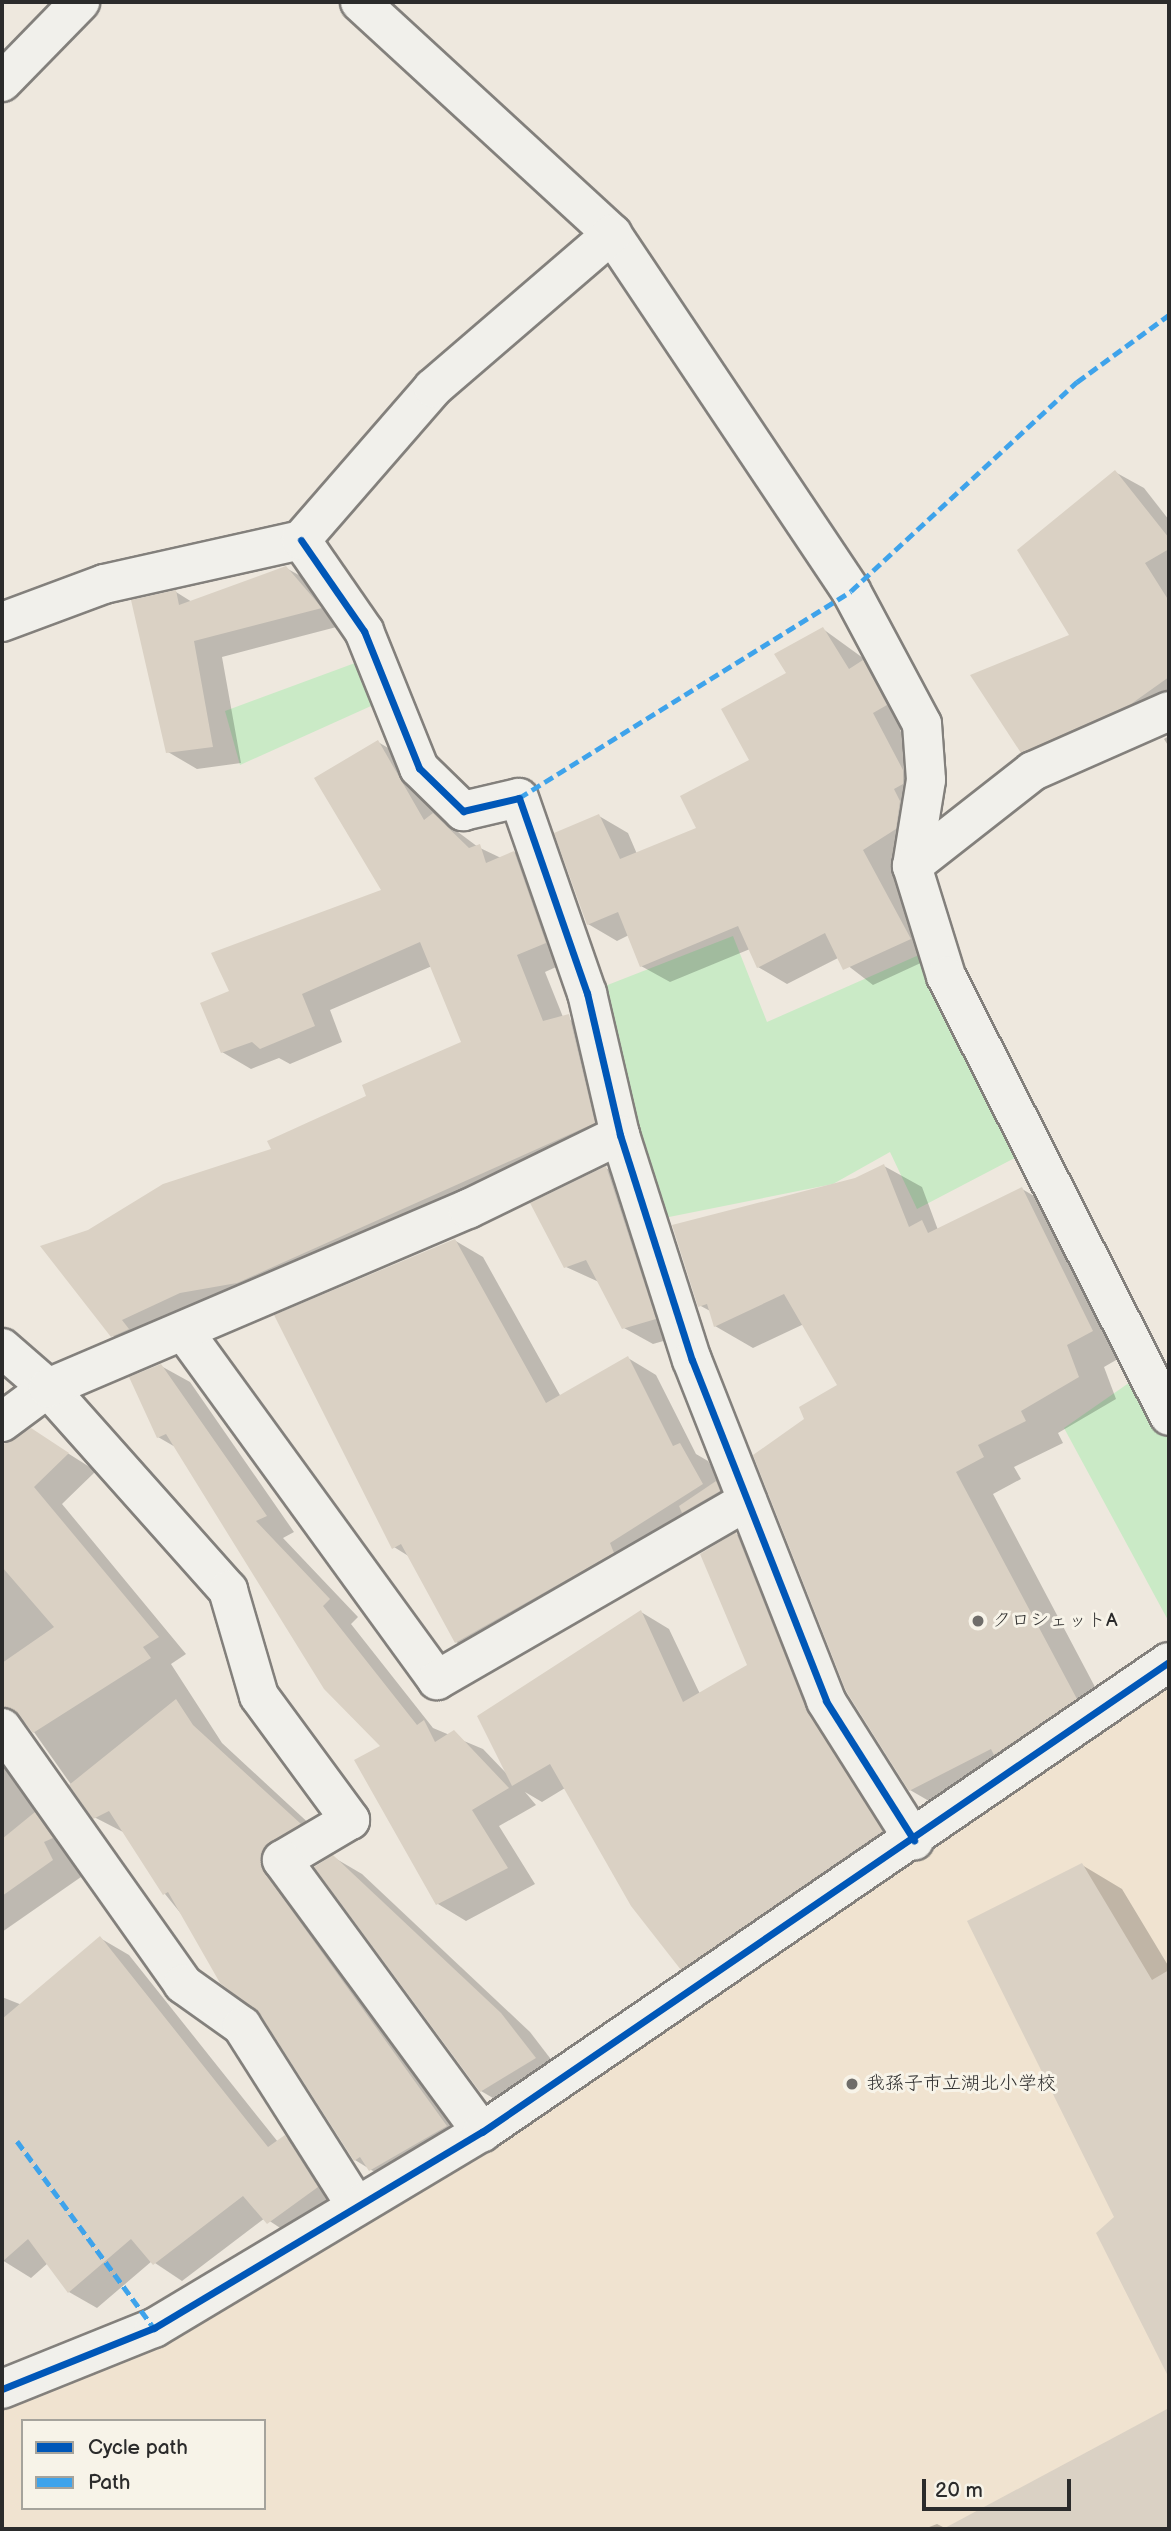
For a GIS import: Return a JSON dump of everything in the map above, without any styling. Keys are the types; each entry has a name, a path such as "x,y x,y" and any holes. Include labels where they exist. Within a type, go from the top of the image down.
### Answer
{"street":[{"path":"2,82 79,2"},
{"path":"360,2 612,234 851,591 922,724 926,780 912,866 946,976 1169,1416"},
{"path":"2,622 104,584 301,540 433,388 612,234"},
{"path":"301,540 364,631 419,768 463,811 519,798 587,993 620,1135 692,1360 826,1701 914,1840"},
{"path":"912,866 1033,771 1169,711"},
{"path":"2,1422 48,1388 185,1333 620,1135"},
{"path":"185,1333 436,1681 747,1501"},
{"path":"2,1348 48,1388 228,1590 259,1696 350,1819 282,1860 482,2132"},
{"path":"2,2389 154,2328 355,2204 482,2132 914,1840 1169,1662"},
{"path":"2,1728 183,1984 242,2026 355,2204"}],"shaded area":[{"name":"我孫子市立湖北小学校","path":"1169,1662 1169,2529 2,2529 2,2386 154,2328"}],"green space":[{"path":"374,656 391,697 240,765 225,711"},
{"path":"733,936 767,1022 937,947 1030,1150 917,1209 890,1152 833,1184 649,1221 587,993"},
{"path":"1146,1371 1169,1416 1169,1622 1064,1428"}],"building":[{"path":"1115,470 1169,538 1169,549 1145,563 1169,601 1169,677 1131,704 1021,753 970,675 1069,635 1017,550"},
{"path":"286,566 322,608 194,641 213,747 166,753 131,600 176,590 179,605"},
{"path":"823,627 849,669 863,660 887,705 873,713 903,770 903,784 894,789 900,801 896,829 863,850 911,939 843,970 825,933 757,968 738,926 640,967 618,912 587,925 554,833 599,814 620,859 696,828 680,796 749,760 721,709 786,673 774,654"},
{"path":"378,740 424,820 433,813 469,848 480,844 486,863 514,851 546,943 517,955 543,1021 569,1014 595,1123 237,1283 180,1293 122,1320 129,1329 111,1337 40,1246 88,1230 163,1184 271,1149 267,1141 366,1096 362,1085 461,1042 420,942 302,994 315,1026 260,1049 252,1042 221,1053 200,1003 229,991 211,953 381,890 314,778"},
{"path":"884,1164 909,1227 922,1220 928,1233 1022,1187 1093,1331 1067,1345 1079,1377 1021,1411 1026,1421 978,1445 984,1457 956,1472 1077,1699 994,1755 991,1749 909,1791 846,1691 753,1455 804,1419 799,1407 837,1385 784,1294 714,1327 707,1304 698,1307 672,1225 855,1178"},
{"path":"606,1166 656,1319 622,1329 586,1260 564,1268 530,1203"},
{"path":"455,1239 546,1403 628,1356 673,1446 680,1443 703,1484 610,1543 614,1553 455,1643 401,1544 392,1549 274,1315"},
{"path":"161,1364 267,1516 256,1521 330,1599 323,1606 417,1725 424,1720 435,1742 454,1730 509,1788 472,1810 508,1868 436,1905 354,1760 380,1746 324,1689 166,1434 157,1438 129,1377"},
{"path":"31,1428 69,1453 34,1487 159,1637 143,1647 151,1658 33,1733 19,1715 2,1706 2,1663 54,1627 2,1567 2,1445"},
{"path":"716,1481 720,1491 682,1513 679,1506"},
{"path":"736,1532 806,1709 883,1831 681,1970 631,1906 550,1764 512,1786 477,1716 641,1610 683,1702 747,1665 700,1554"},
{"path":"176,1699 193,1725 301,1824 263,1849 264,1872 447,2126 369,2171 360,2157 354,2161 260,2014 220,1983 168,1892 163,1895 109,1811 93,1819 69,1785"},
{"path":"35,1812 53,1838 44,1842 53,1860 2,1896 2,1839"},
{"path":"333,1855 501,2013 536,2058 480,2092 314,1867"},
{"path":"1082,1863 1152,1980 1169,1970 1169,2378 1096,2233 1114,2217 967,1921"},
{"path":"100,1936 268,2147 285,2135 318,2187 267,2224 243,2196 153,2265 131,2239 68,2293 28,2239 2,2262 2,2019"},
{"path":"1169,2408 1169,2529 943,2529"}],"marked path":[{"path":"519,798 851,591 1077,382 1169,315"},
{"path":"17,2141 154,2328"}],"cycle path":[{"path":"301,540 364,631 419,768 463,811 519,798 587,993 620,1135 692,1360 826,1701 914,1840"},
{"path":"2,2389 154,2328 482,2132 1169,1662"}],"place":[{"name":"クロシェットA","path":"978,1621"},
{"name":"我孫子市立湖北小学校","path":"852,2084"}]}
